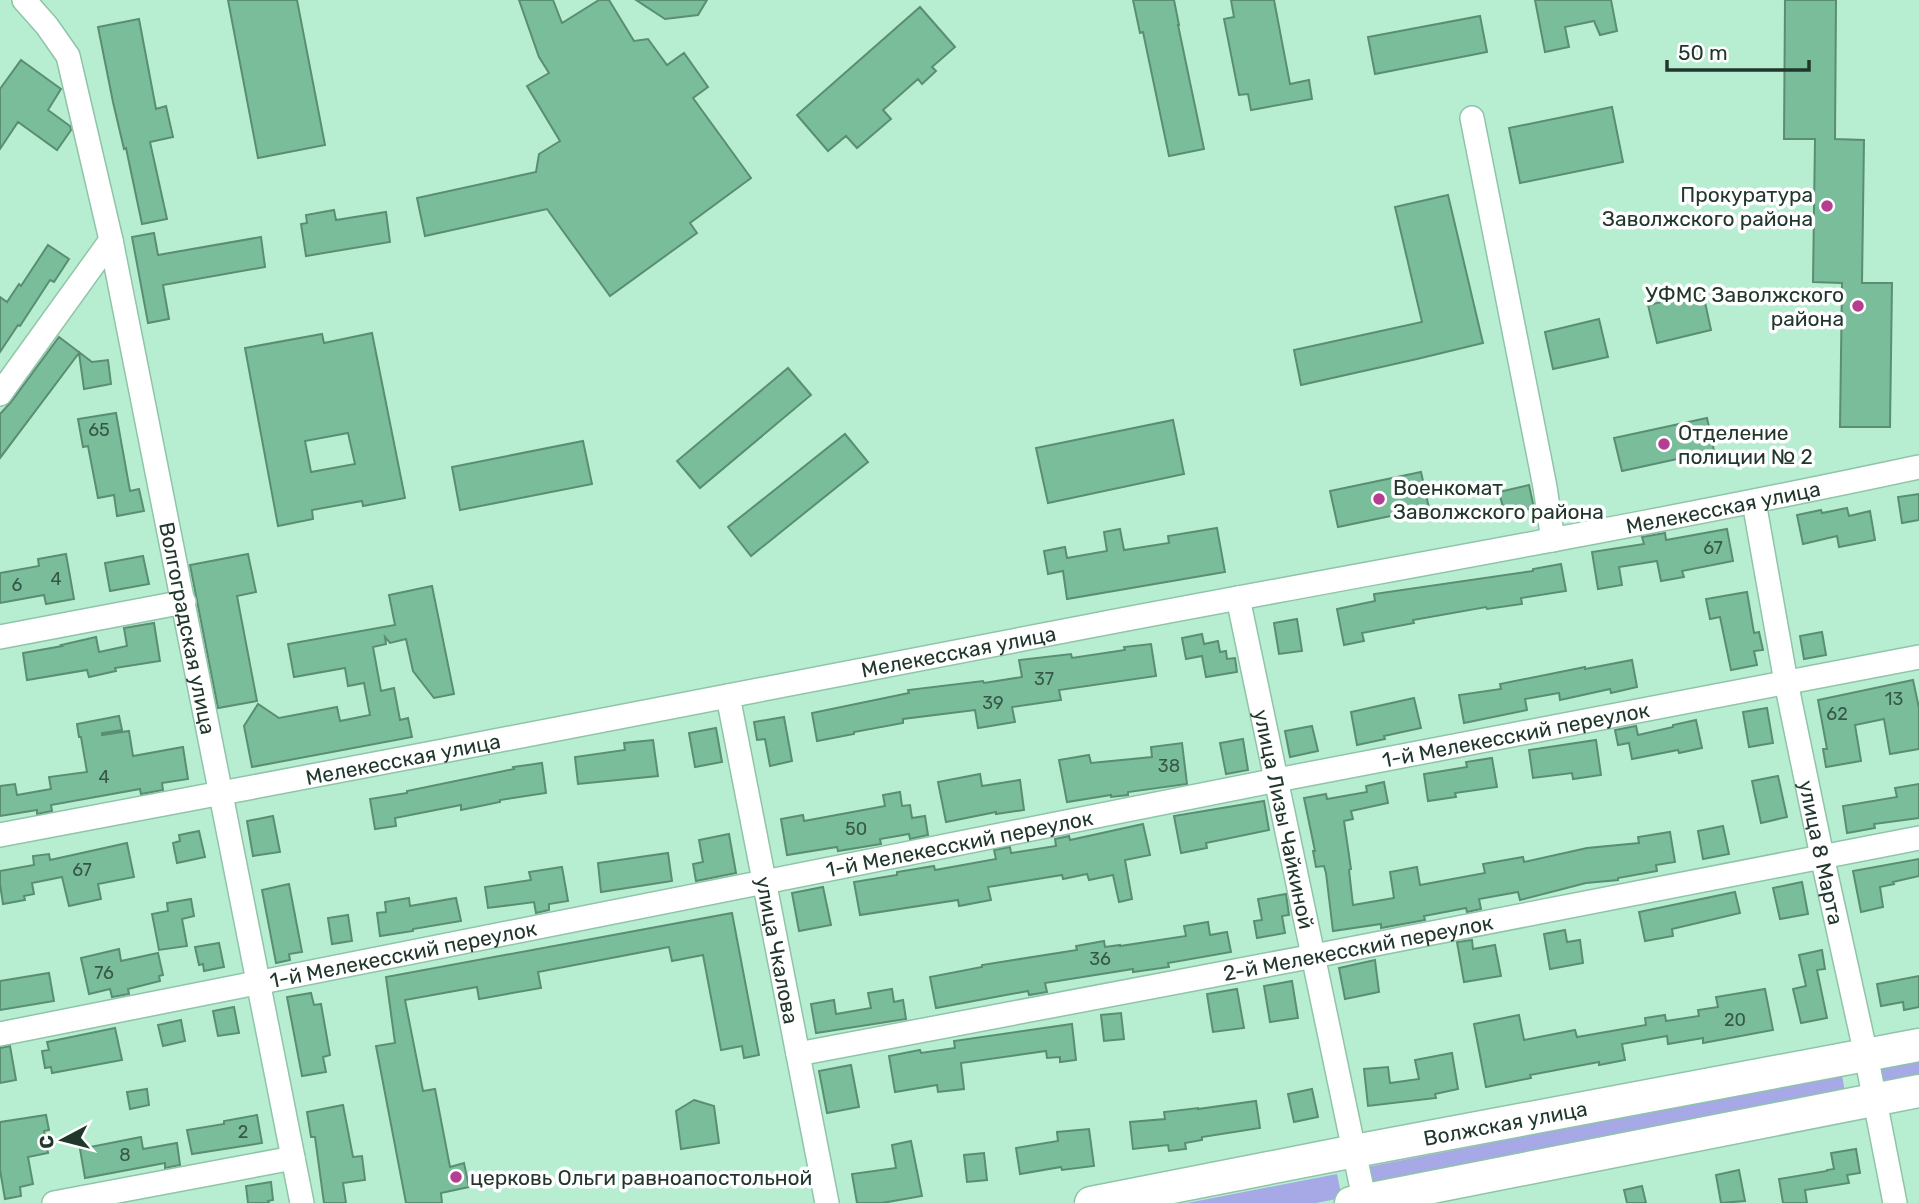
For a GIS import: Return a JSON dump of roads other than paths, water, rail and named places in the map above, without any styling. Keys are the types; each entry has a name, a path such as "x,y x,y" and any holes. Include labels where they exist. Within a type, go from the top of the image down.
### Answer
{"main road":[{"name":"Волжская улица","path":"1091,1203 1355,1150 1919,1045"},
{"path":"1361,1202 1919,1091"}],"street":[{"name":"Волгоградская улица","path":"24,0 47,26 68,57 111,240 302,1203"},
{"path":"1472,118 1545,487 1553,540"},
{"path":"0,394 111,240"},
{"name":"Мелекесская улица","path":"0,835 1754,502 1919,467"},
{"name":"улица 8 Марта","path":"1754,502 1786,682 1895,1203"},
{"name":"улица Лизы Чайкиной","path":"1238,598 1355,1150 1361,1202"},
{"path":"0,637 184,603"},
{"name":"1-й Мелекесский переулок","path":"0,1034 1277,780 1919,657"},
{"name":"улица Чкалова","path":"728,696 827,1203"},
{"name":"2-й Мелекесский переулок","path":"798,1054 1919,838"},
{"path":"54,1203 293,1158"}],"place":[{"name":"Прокуратура Заволжского района","path":"1827,206"},
{"name":"УФМС Заволжского района","path":"1858,306"},
{"name":"Отделение полиции № 2","path":"1664,444"},
{"name":"Военкомат Заволжского района","path":"1379,499"},
{"name":"церковь Ольги равноапостольной","path":"456,1177"}]}
